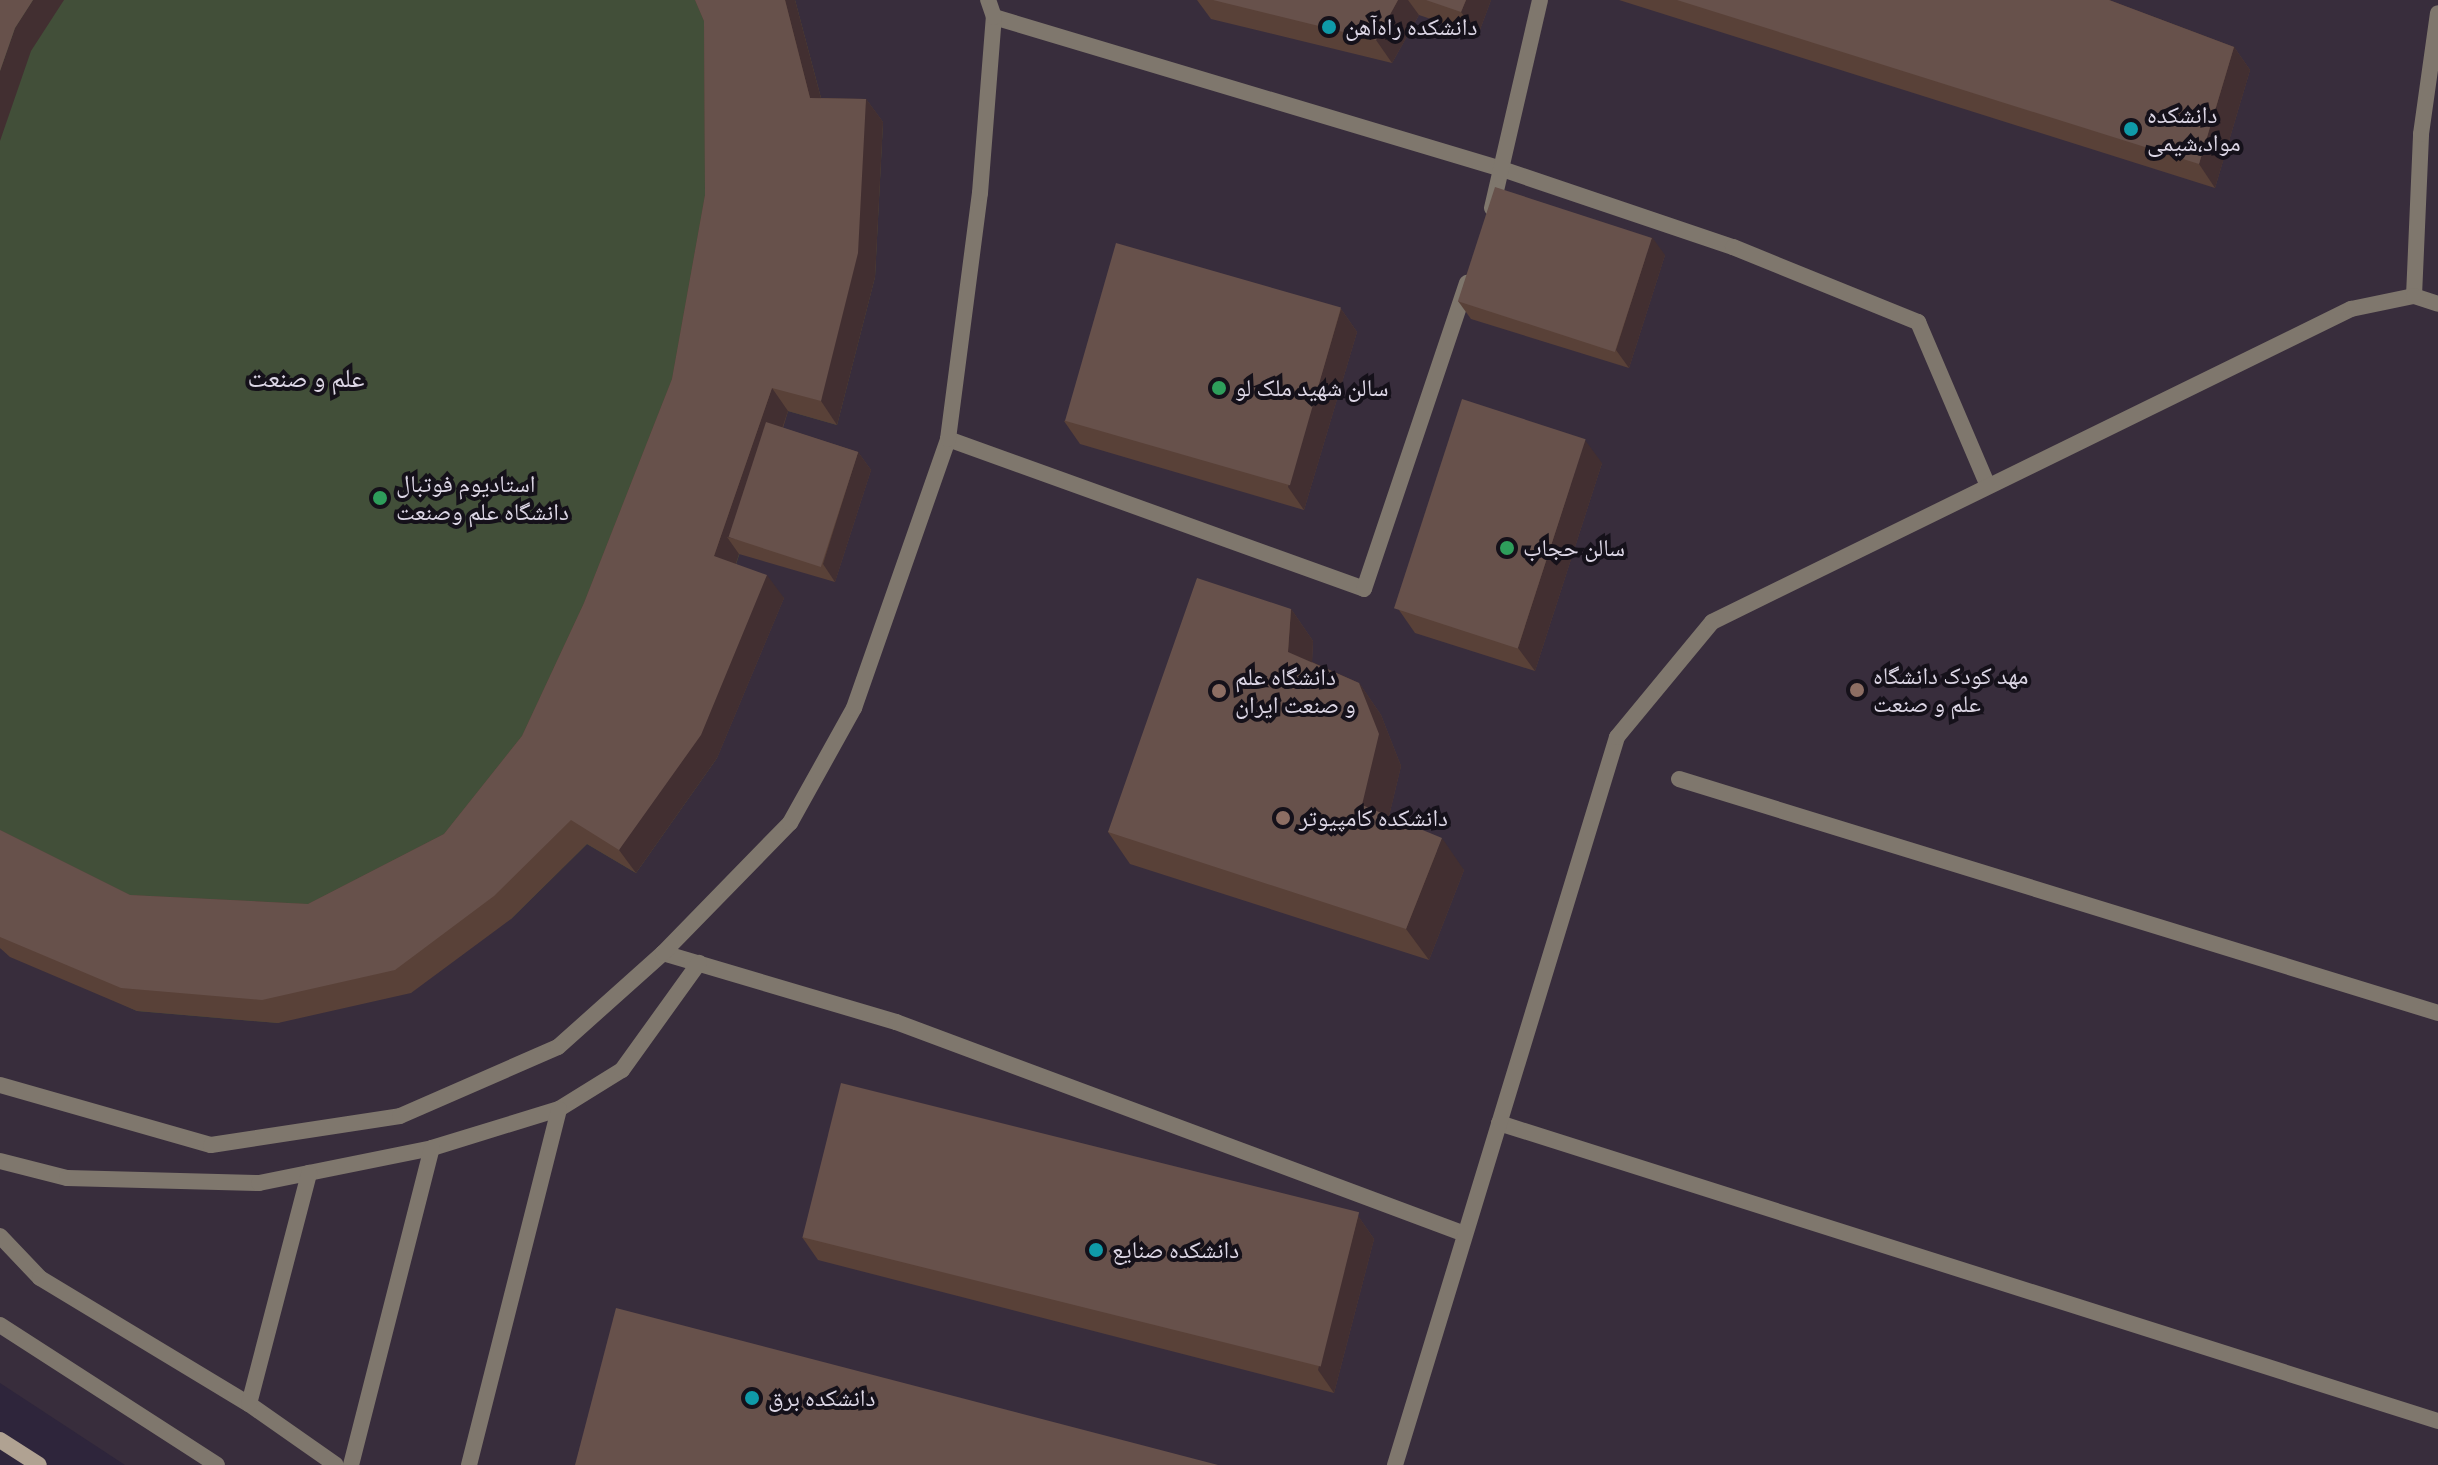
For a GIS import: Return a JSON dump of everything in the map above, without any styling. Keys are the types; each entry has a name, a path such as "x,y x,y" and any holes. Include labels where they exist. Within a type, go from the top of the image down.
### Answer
{"main road":[{"path":"0,1440 39,1465"}],"lane":[{"path":"0,1085 211,1145 400,1116 558,1047 663,953 790,823 847,721 948,439 980,193 994,17 988,0"},
{"path":"1485,230 1505,170 1540,0"},
{"path":"2414,296 2421,134 2438,13"},
{"path":"994,17 1505,170 1733,247 1918,322 1988,486"},
{"path":"948,439 1364,589 1475,260"},
{"path":"1395,1465 1617,737 1712,622 2351,309 2414,296 2438,304"},
{"path":"1679,779 2438,1013"},
{"path":"663,953 896,1022 1465,1234"},
{"path":"0,1161 67,1178 259,1183 432,1148 559,1109 622,1070 699,963"},
{"path":"469,1465 559,1109"},
{"path":"1499,1123 2438,1421"},
{"path":"351,1465 432,1148"},
{"path":"249,1404 309,1173"},
{"path":"0,1236 40,1278 249,1404 336,1465"},
{"path":"0,1325 217,1465"}],"shaded area":[{"name":"دانشگاه علم و صنعت ایران","path":"0,0 2438,0 2438,1465 125,1465 0,1383"}],"green space":[{"name":"استادیوم فوتبال دانشگاه علم وصنعت","path":"0,0 795,0 827,121 883,122 875,277 837,425 788,411 731,579 717,758 636,873 587,844 511,919 278,1023 137,1011 0,948"}],"building":[{"path":"0,0 33,0 15,28 0,71"},
{"path":"695,0 785,0 810,98 866,99 858,253 821,401 772,388 714,556 767,575 701,735 619,850 571,820 494,896 395,970 262,1000 121,988 0,937 0,830 130,895 308,904 444,834 522,736 584,603 672,379 705,195 704,21"},
{"path":"1213,0 1398,0 1376,40"},
{"path":"1426,0 1466,0 1461,12"},
{"name":"دانشکده مواد،شیمی","path":"1677,0 2109,0 2234,47 2199,164"},
{"path":"1495,187 1652,238 1615,352 1458,301"},
{"name":"سالن شهید ملک لو","path":"1116,243 1341,307 1290,485 1065,421"},
{"name":"سالن حجاب","path":"1462,399 1586,439 1518,648 1394,608"},
{"path":"766,422 858,452 821,567 729,537"},
{"name":"دانشکده کامپیوتر","path":"1197,578 1291,609 1288,652 1359,683 1379,734 1362,805 1442,838 1406,929 1108,832"},
{"name":"دانشکده صنایع","path":"841,1083 1359,1212 1321,1366 803,1237"},
{"name":"دانشکده برق","path":"616,1308 1218,1465 575,1465"}],"place":[{"name":"دانشکده راه‌آهن","path":"1329,27"},
{"name":"دانشکده مواد،شیمی","path":"2131,129"},
{"name":"سالن شهید ملک لو","path":"1219,388"},
{"name":"استادیوم فوتبال دانشگاه علم وصنعت","path":"380,498"},
{"name":"سالن حجاب","path":"1507,548"},
{"name":"مهد کودک دانشگاه علم و صنعت","path":"1857,690"},
{"name":"دانشگاه علم و صنعت ایران","path":"1219,691"},
{"name":"دانشکده کامپیوتر","path":"1283,818"},
{"name":"دانشکده صنایع","path":"1096,1250"},
{"name":"دانشکده برق","path":"752,1398"}],"district":[{"name":"علم و صنعت","path":"306,378"}]}
